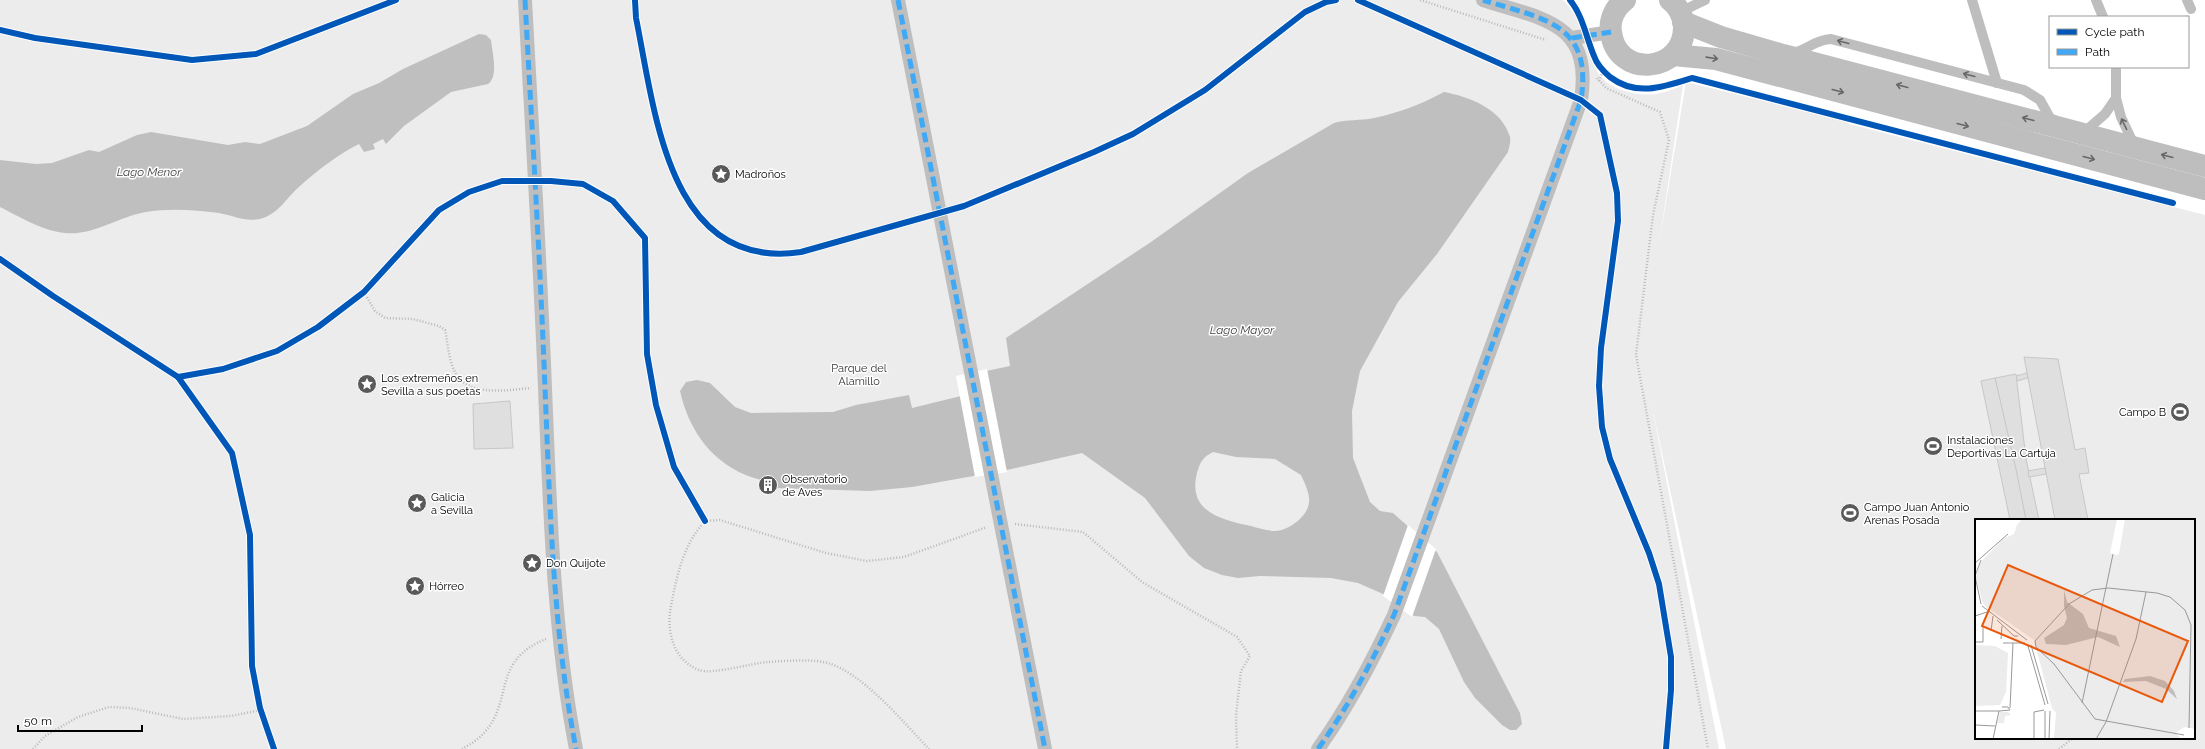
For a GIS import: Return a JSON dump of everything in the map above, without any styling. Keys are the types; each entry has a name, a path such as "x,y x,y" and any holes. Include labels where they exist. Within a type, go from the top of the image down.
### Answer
{"street":[{"path":"525,0 545,386 551,544 560,634 576,749"},
{"path":"898,0 1045,749"},
{"path":"1318,749 1341,715 1367,670 1394,615 1581,100 1584,81 1582,62 1572,38 1553,23 1483,0"},
{"path":"1600,0 1611,26 1613,43 1620,53 1629,61 1640,65 1652,65 1663,62 1673,55 1680,45 1684,34 1678,11"},
{"path":"1611,26 1616,10 1625,0"},
{"path":"1678,11 1720,37 1783,55 2205,166"},
{"path":"1572,38 1611,26"},
{"path":"1673,55 1716,58 2205,190"}],"lane":[{"path":"1678,11 1705,0"},
{"path":"1972,0 1997,83"},
{"path":"2096,0 2103,16"},
{"path":"1783,55 1804,51 1814,42 1830,39 2024,90 2040,100 2050,118 2078,132 2105,114 2116,98"},
{"path":"2116,68 2116,98 2121,117 2136,148"}],"path":[{"path":"0,30 35,38 192,60 256,54 396,0"},
{"path":"1358,0 1581,100 1600,115 1617,192 1618,222 1601,348 1599,386 1601,420 1610,460 1649,553 1659,584 1671,657 1671,690 1666,749"},
{"path":"1420,0 1553,42"},
{"path":"1582,62 1606,88 1660,112 1669,140 1653,215 1636,355 1708,749"},
{"path":"1598,64 1609,76"},
{"path":"178,377 223,369 277,350 318,327 364,292 439,210 469,192 502,181 534,180 583,184 613,201 646,238 647,354 656,405 674,467 705,521"},
{"path":"0,259 53,296 178,377 232,453 250,535 252,666 261,710 274,749"},
{"path":"364,292 375,311 385,318 413,319 439,326 445,330 454,371 464,382 478,389 507,390 545,386"},
{"path":"929,749 886,704 855,676 823,662 768,662 728,670 700,671 679,656 669,632 670,612 679,566 694,532 705,521 720,520 826,553 867,561 904,557 1000,522 1082,532 1142,582 1237,637 1250,656 1240,670 1236,715 1237,749"},
{"path":"462,749 484,734 494,719 511,665 535,644 560,634"},
{"path":"33,749 38,741 58,728 78,717 105,708 120,706 183,719 216,718 261,710"},
{"path":"2059,749 2072,739"}],"green space":[{"name":"Parque del Alamillo","path":"0,0 1563,0 1576,17 1589,54 1599,74 1607,82 1618,89 1646,95 1665,92 1683,85 1659,244 1686,82 1849,122 1849,124 2205,215 2205,749 1726,749 1651,402 1719,749 0,749"}],"water":[{"name":"Lago Menor","path":"479,34 486,35 491,40 494,70 488,84 451,92 404,126 386,144 383,139 373,144 375,149 364,152 359,144 343,153 307,180 269,216 252,220 219,213 164,210 135,215 81,233 70,233 58,232 43,228 0,207 0,160 36,164 52,163 89,150 99,152 137,135 151,132 228,145 245,142 260,144 307,126 353,94 379,83 403,69"},
{"name":"Lago Mayor","path":"1444,92 1454,94 1474,101 1492,112 1506,127 1510,137 1508,152 1437,254 1398,302 1360,371 1352,411 1353,458 1370,502 1380,511 1393,513 1437,552 1520,713 1522,724 1516,730 1510,730 1502,725 1475,698 1464,682 1439,629 1425,617 1414,616 1383,594 1358,583 1331,578 1260,576 1238,578 1222,575 1204,568 1189,556 1145,498 1082,453 1007,470 912,487 870,491 775,488 776,482 754,478 726,465 705,445 690,420 684,406 680,391 686,382 697,380 710,383 735,407 751,413 833,412 856,405 909,395 912,408 961,396 958,377 1010,366 1006,338 1151,242 1248,173 1334,123 1369,119 1392,114 1410,108","holes":["1213,452 1236,457 1275,459 1301,475 1308,491 1309,499 1308,507 1303,516 1290,527 1275,531 1229,521 1209,512 1197,497 1195,486 1197,473 1201,463 1204,458"]}],"pier":[{"path":"987,369 1007,472 975,477 956,376"},
{"path":"1408,525 1436,549 1412,617 1383,596"}],"building":[{"path":"2024,357 2058,359 2075,450 2085,448 2089,473 2079,474 2088,519 2055,519"},
{"path":"2027,373 2028,378 2017,381 2016,376"},
{"path":"2016,374 2026,459 2039,519 2026,519 1995,378"},
{"path":"1995,378 2026,519 2010,519 1981,381"},
{"path":"510,401 513,448 474,449 473,404"},
{"path":"2045,468 2046,474 2029,477 2028,471"},
{"name":"Observatorio de Aves","path":"766,479 776,482 774,491 760,488"}],"marked path":[{"path":"525,0 557,614 568,704 576,749"},
{"path":"898,0 1045,749"},
{"path":"1318,749 1359,684 1394,615 1581,100 1583,74 1579,54 1571,39 1559,28 1543,19 1483,0"},
{"path":"1572,38 1611,32"}],"cycle path":[{"path":"0,30 35,38 192,60 256,54 396,0"},
{"path":"635,0 636,18 651,97 661,138 676,177 695,211 722,237 757,252 801,252 964,206 1094,152 1133,134 1205,90 1305,12 1326,2 1336,0"},
{"path":"1358,0 1581,100 1600,115 1617,193 1618,221 1601,348 1599,386 1602,427 1610,459 1649,553 1659,584 1671,657 1671,690 1666,749"},
{"path":"1570,0 1578,13 1595,59 1599,65 1610,77 1630,87 1661,87 1692,78 2173,203"},
{"path":"178,377 223,369 277,351 318,327 364,292 439,210 469,192 502,181 551,181 583,184 613,201 645,238 647,354 656,405 674,467 705,521"},
{"path":"0,259 53,296 178,377 232,453 250,535 252,666 260,708 274,749"}],"place":[{"name":"Madroños","path":"721,174"},
{"name":"Los extremeños en Sevilla a sus poetas","path":"367,384"},
{"name":"Campo B","path":"2180,412"},
{"name":"Instalaciones Deportivas La Cartuja","path":"1933,446"},
{"name":"Observatorio de Aves","path":"768,485"},
{"name":"Galicia a Sevilla","path":"417,503"},
{"name":"Campo Juan Antonio Arenas Posada","path":"1850,513"},
{"name":"Don Quijote","path":"532,563"},
{"name":"Hórreo","path":"415,586"}]}
